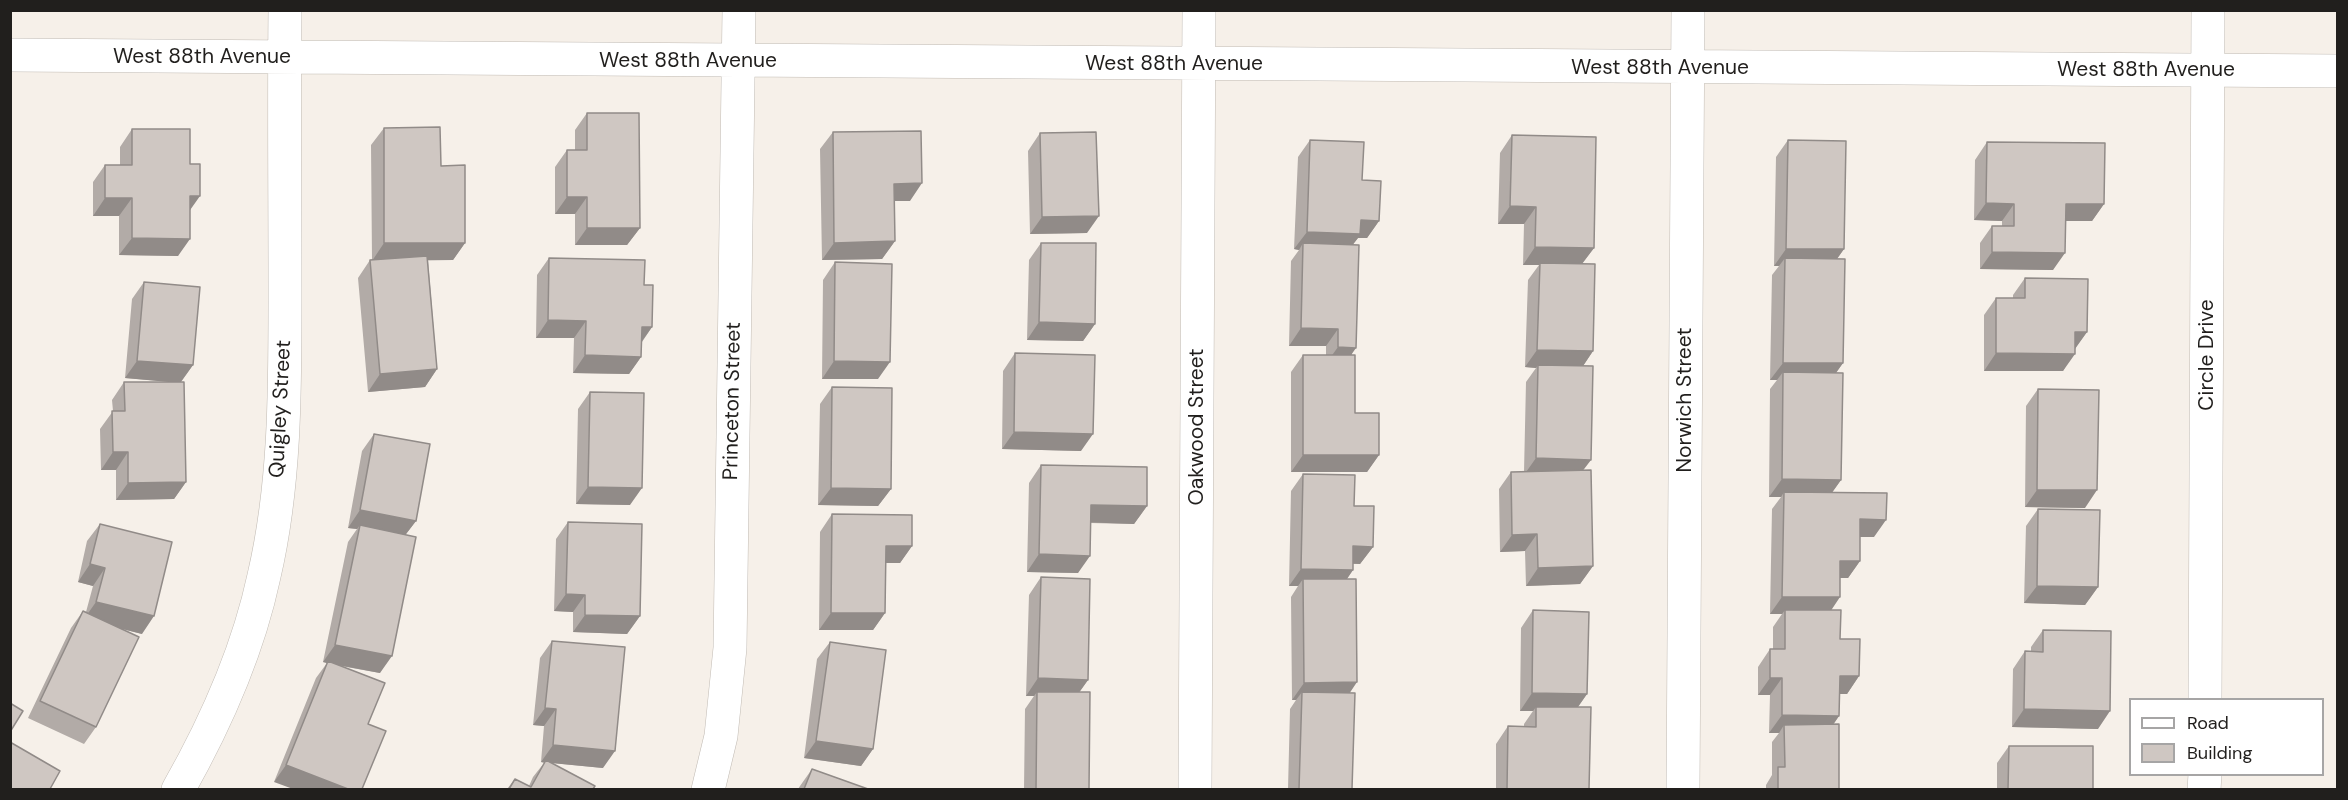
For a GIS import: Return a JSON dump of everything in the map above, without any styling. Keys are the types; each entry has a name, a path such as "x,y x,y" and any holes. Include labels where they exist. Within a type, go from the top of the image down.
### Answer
{"street":[{"name":"Quigley Street","path":"178,789 207,739 250,629 265,575 274,518 281,459 285,365 285,10"},
{"name":"Princeton Street","path":"708,789 721,736 730,648 739,10"},
{"name":"Oakwood Street","path":"1195,789 1199,10"},
{"name":"Norwich Street","path":"1683,789 1688,10"},
{"name":"Circle Drive","path":"2205,698 2208,10"},
{"name":"West 88th Avenue","path":"10,55 2337,71"}],"building":[{"path":"587,113 639,113 640,228 587,228 587,197 567,197 567,150 587,150"},
{"path":"440,127 441,166 465,165 465,243 384,243 384,128"},
{"path":"132,129 190,129 190,164 200,164 200,196 190,196 190,239 132,238 132,198 105,198 105,165 132,165"},
{"path":"921,131 922,183 894,184 895,241 834,243 833,132"},
{"path":"1096,132 1099,216 1042,217 1040,133"},
{"path":"1512,135 1596,137 1594,248 1535,247 1536,207 1510,206"},
{"path":"1310,140 1364,142 1362,180 1381,181 1379,221 1361,220 1360,234 1307,232"},
{"path":"1788,140 1846,141 1844,249 1786,249"},
{"path":"1987,142 2105,143 2104,204 2066,204 2065,253 1992,252 1992,226 2014,226 2014,204 1986,203"},
{"path":"1041,243 1096,243 1095,324 1039,322"},
{"path":"1303,243 1359,245 1356,348 1338,347 1338,329 1301,328"},
{"path":"427,256 437,369 380,374 370,260"},
{"path":"549,258 645,260 644,285 653,285 652,327 642,327 641,357 585,355 586,321 548,320"},
{"path":"1785,258 1845,259 1843,363 1783,363"},
{"path":"835,262 892,264 890,362 834,361"},
{"path":"1540,263 1595,264 1593,351 1537,350"},
{"path":"2025,278 2088,279 2087,332 2075,332 2075,354 1996,353 1996,298 2025,298"},
{"path":"144,282 200,287 193,365 137,361"},
{"path":"1015,353 1095,355 1093,434 1014,432"},
{"path":"1303,355 1355,355 1355,413 1379,413 1379,455 1303,455"},
{"path":"1538,365 1593,366 1591,460 1536,458"},
{"path":"1783,372 1843,373 1841,480 1782,479"},
{"path":"124,382 184,382 186,482 128,483 128,452 113,452 112,411 125,411"},
{"path":"832,387 892,388 891,489 831,488"},
{"path":"2038,389 2099,390 2097,490 2037,490"},
{"path":"590,392 644,393 642,488 588,487"},
{"path":"374,434 430,444 416,521 360,510"},
{"path":"1041,465 1147,467 1147,506 1091,505 1090,556 1039,554"},
{"path":"1591,470 1593,566 1538,568 1537,534 1512,535 1511,472"},
{"path":"1303,474 1355,475 1354,506 1374,506 1373,547 1353,546 1353,570 1301,569"},
{"path":"1784,492 1887,493 1886,520 1860,519 1860,561 1840,561 1840,597 1782,597"},
{"path":"2038,509 2100,510 2098,587 2037,586"},
{"path":"832,514 912,515 912,546 886,546 885,613 831,613"},
{"path":"568,522 642,524 640,616 585,615 585,595 566,594"},
{"path":"100,524 172,542 154,616 96,602 105,568 90,564"},
{"path":"360,525 416,537 392,656 335,645"},
{"path":"1041,577 1090,579 1088,680 1038,678"},
{"path":"1303,579 1356,579 1357,682 1304,683"},
{"path":"1533,610 1589,612 1587,694 1532,693"},
{"path":"1785,610 1841,610 1840,639 1860,639 1859,676 1840,676 1839,716 1782,715 1782,678 1770,678 1770,649 1785,649"},
{"path":"83,611 139,637 96,727 40,701"},
{"path":"2043,630 2111,631 2110,711 2024,709 2025,651 2043,652"},
{"path":"552,641 625,647 615,751 553,745 556,709 545,708"},
{"path":"830,642 886,650 873,749 816,741"},
{"path":"328,661 385,683 368,724 386,731 362,789 348,789 286,765"},
{"path":"1037,692 1090,692 1089,789 1036,789"},
{"path":"1302,692 1355,693 1352,789 1299,789"},
{"path":"10,703 23,711 10,732"},
{"path":"1536,707 1591,707 1589,789 1507,789 1508,726 1536,727"},
{"path":"1839,724 1839,789 1778,789 1778,767 1785,767 1784,725"},
{"path":"10,742 60,771 50,789 10,789"},
{"path":"2009,746 2093,746 2093,789 2008,789"},
{"path":"546,760 595,786 593,789 509,789 515,779 531,787"},
{"path":"812,769 868,789 804,789"}]}
